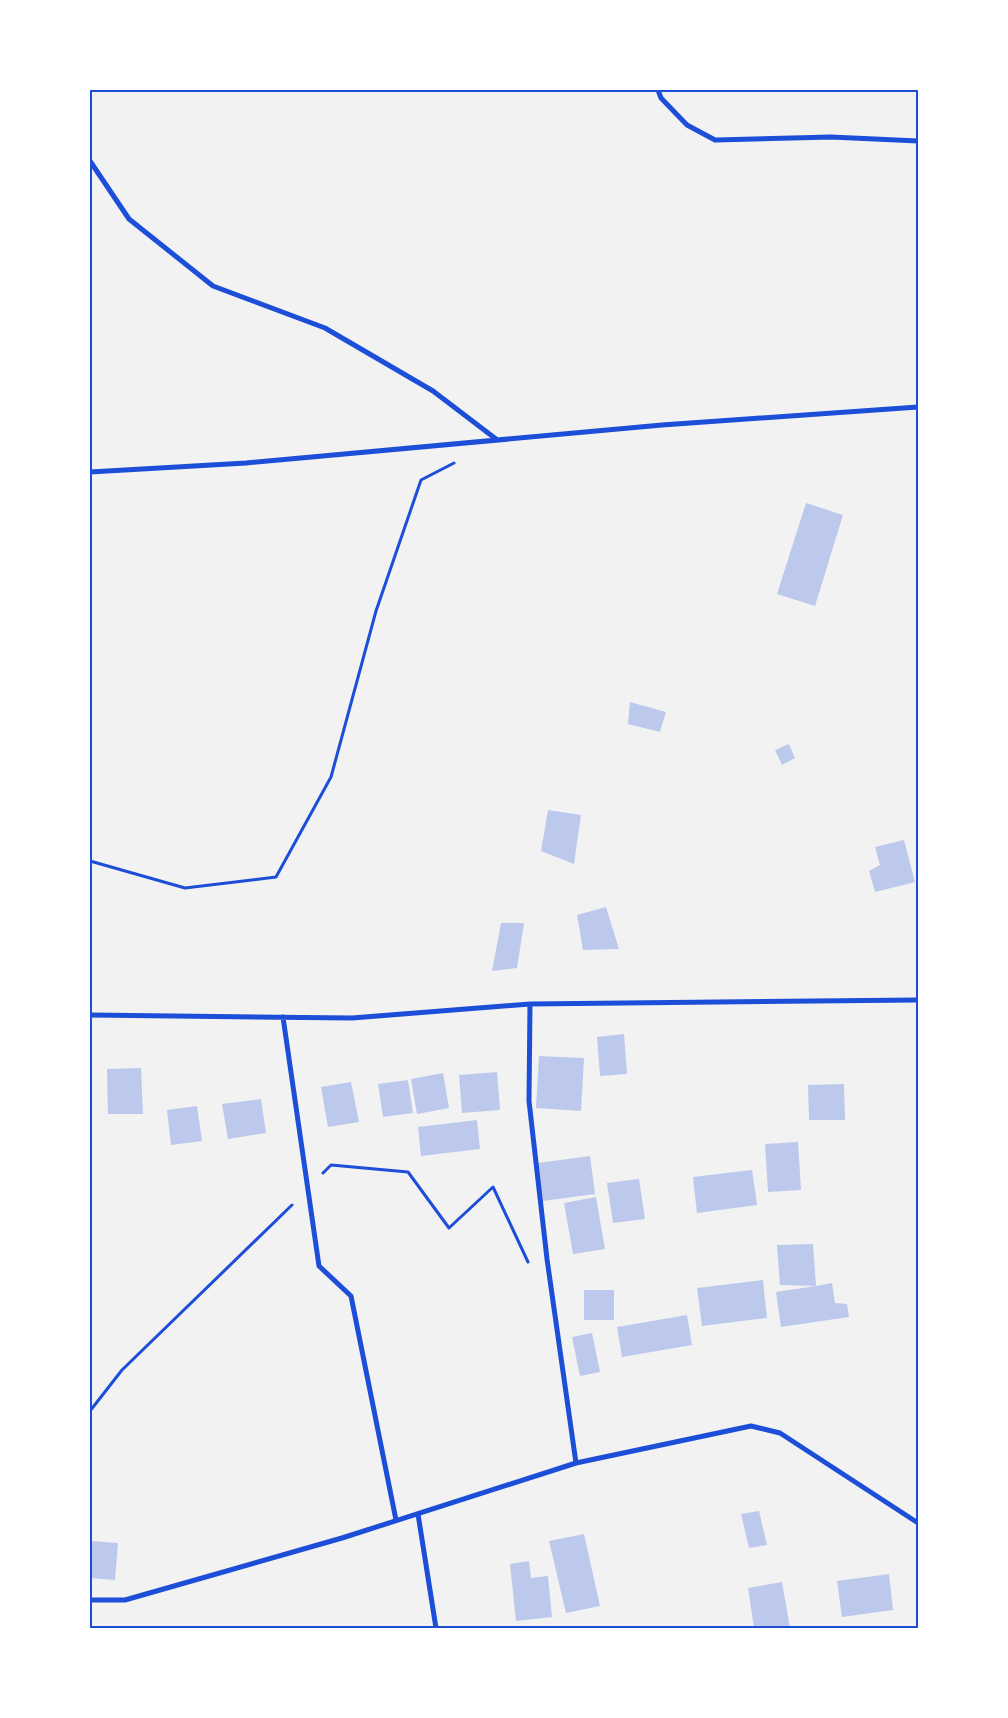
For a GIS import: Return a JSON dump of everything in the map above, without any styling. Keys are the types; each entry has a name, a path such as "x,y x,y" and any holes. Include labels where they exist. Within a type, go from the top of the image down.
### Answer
{"street":[{"path":"658,90 660,98 687,125 715,140 831,137 918,141"},
{"path":"90,162 129,219 212,286 325,328 433,391 497,439"},
{"path":"90,472 246,463 662,425 918,407"},
{"path":"90,1015 352,1018 530,1004 918,1000"},
{"path":"530,1004 529,1101 547,1260 576,1463"},
{"path":"283,1017 319,1266 351,1296 396,1520"},
{"path":"90,1600 125,1600 342,1538 576,1463 751,1426 780,1433 918,1523"},
{"path":"418,1514 436,1628"}],"path":[{"path":"90,861 184,888 276,877 331,777 376,611 421,480 455,462"},
{"path":"90,1411 122,1370 308,1190 331,1165 408,1172 450,1228 494,1187 531,1268"}],"building":[{"path":"806,503 843,515 815,606 777,594"},
{"path":"630,702 666,712 660,732 628,724"},
{"path":"789,744 795,758 782,765 775,750"},
{"path":"548,810 581,815 574,864 541,851"},
{"path":"904,840 915,882 875,892 869,871 880,865 875,847"},
{"path":"606,907 619,949 583,950 577,915"},
{"path":"501,923 524,923 517,968 492,971"},
{"path":"624,1034 627,1074 600,1076 597,1037"},
{"path":"539,1056 584,1058 581,1111 536,1108"},
{"path":"141,1068 143,1114 108,1114 107,1069"},
{"path":"497,1072 500,1110 462,1113 459,1075"},
{"path":"443,1073 449,1108 417,1114 411,1079"},
{"path":"408,1080 413,1113 383,1117 378,1084"},
{"path":"351,1082 359,1122 328,1127 321,1087"},
{"path":"844,1084 845,1120 809,1120 808,1085"},
{"path":"261,1099 266,1133 228,1139 222,1104"},
{"path":"197,1106 202,1141 171,1145 167,1110"},
{"path":"477,1120 480,1149 421,1156 418,1127"},
{"path":"798,1142 801,1190 768,1192 765,1144"},
{"path":"590,1156 595,1194 543,1201 538,1163"},
{"path":"752,1170 757,1205 697,1213 693,1177"},
{"path":"639,1179 645,1219 613,1223 607,1183"},
{"path":"596,1197 605,1249 573,1254 564,1203"},
{"path":"813,1244 816,1286 780,1285 777,1245"},
{"path":"763,1280 767,1318 702,1326 697,1288"},
{"path":"832,1283 835,1303 847,1304 849,1317 781,1327 776,1292"},
{"path":"584,1290 614,1290 614,1320 584,1320"},
{"path":"687,1315 692,1345 622,1357 617,1327"},
{"path":"592,1333 600,1372 580,1376 572,1337"},
{"path":"759,1511 767,1545 749,1548 741,1514"},
{"path":"584,1534 600,1606 566,1613 549,1541"},
{"path":"90,1541 118,1543 115,1580 90,1578"},
{"path":"529,1561 531,1578 548,1576 552,1617 516,1621 510,1564"},
{"path":"889,1574 893,1610 842,1617 837,1581"},
{"path":"782,1582 790,1628 754,1628 748,1588"}]}
